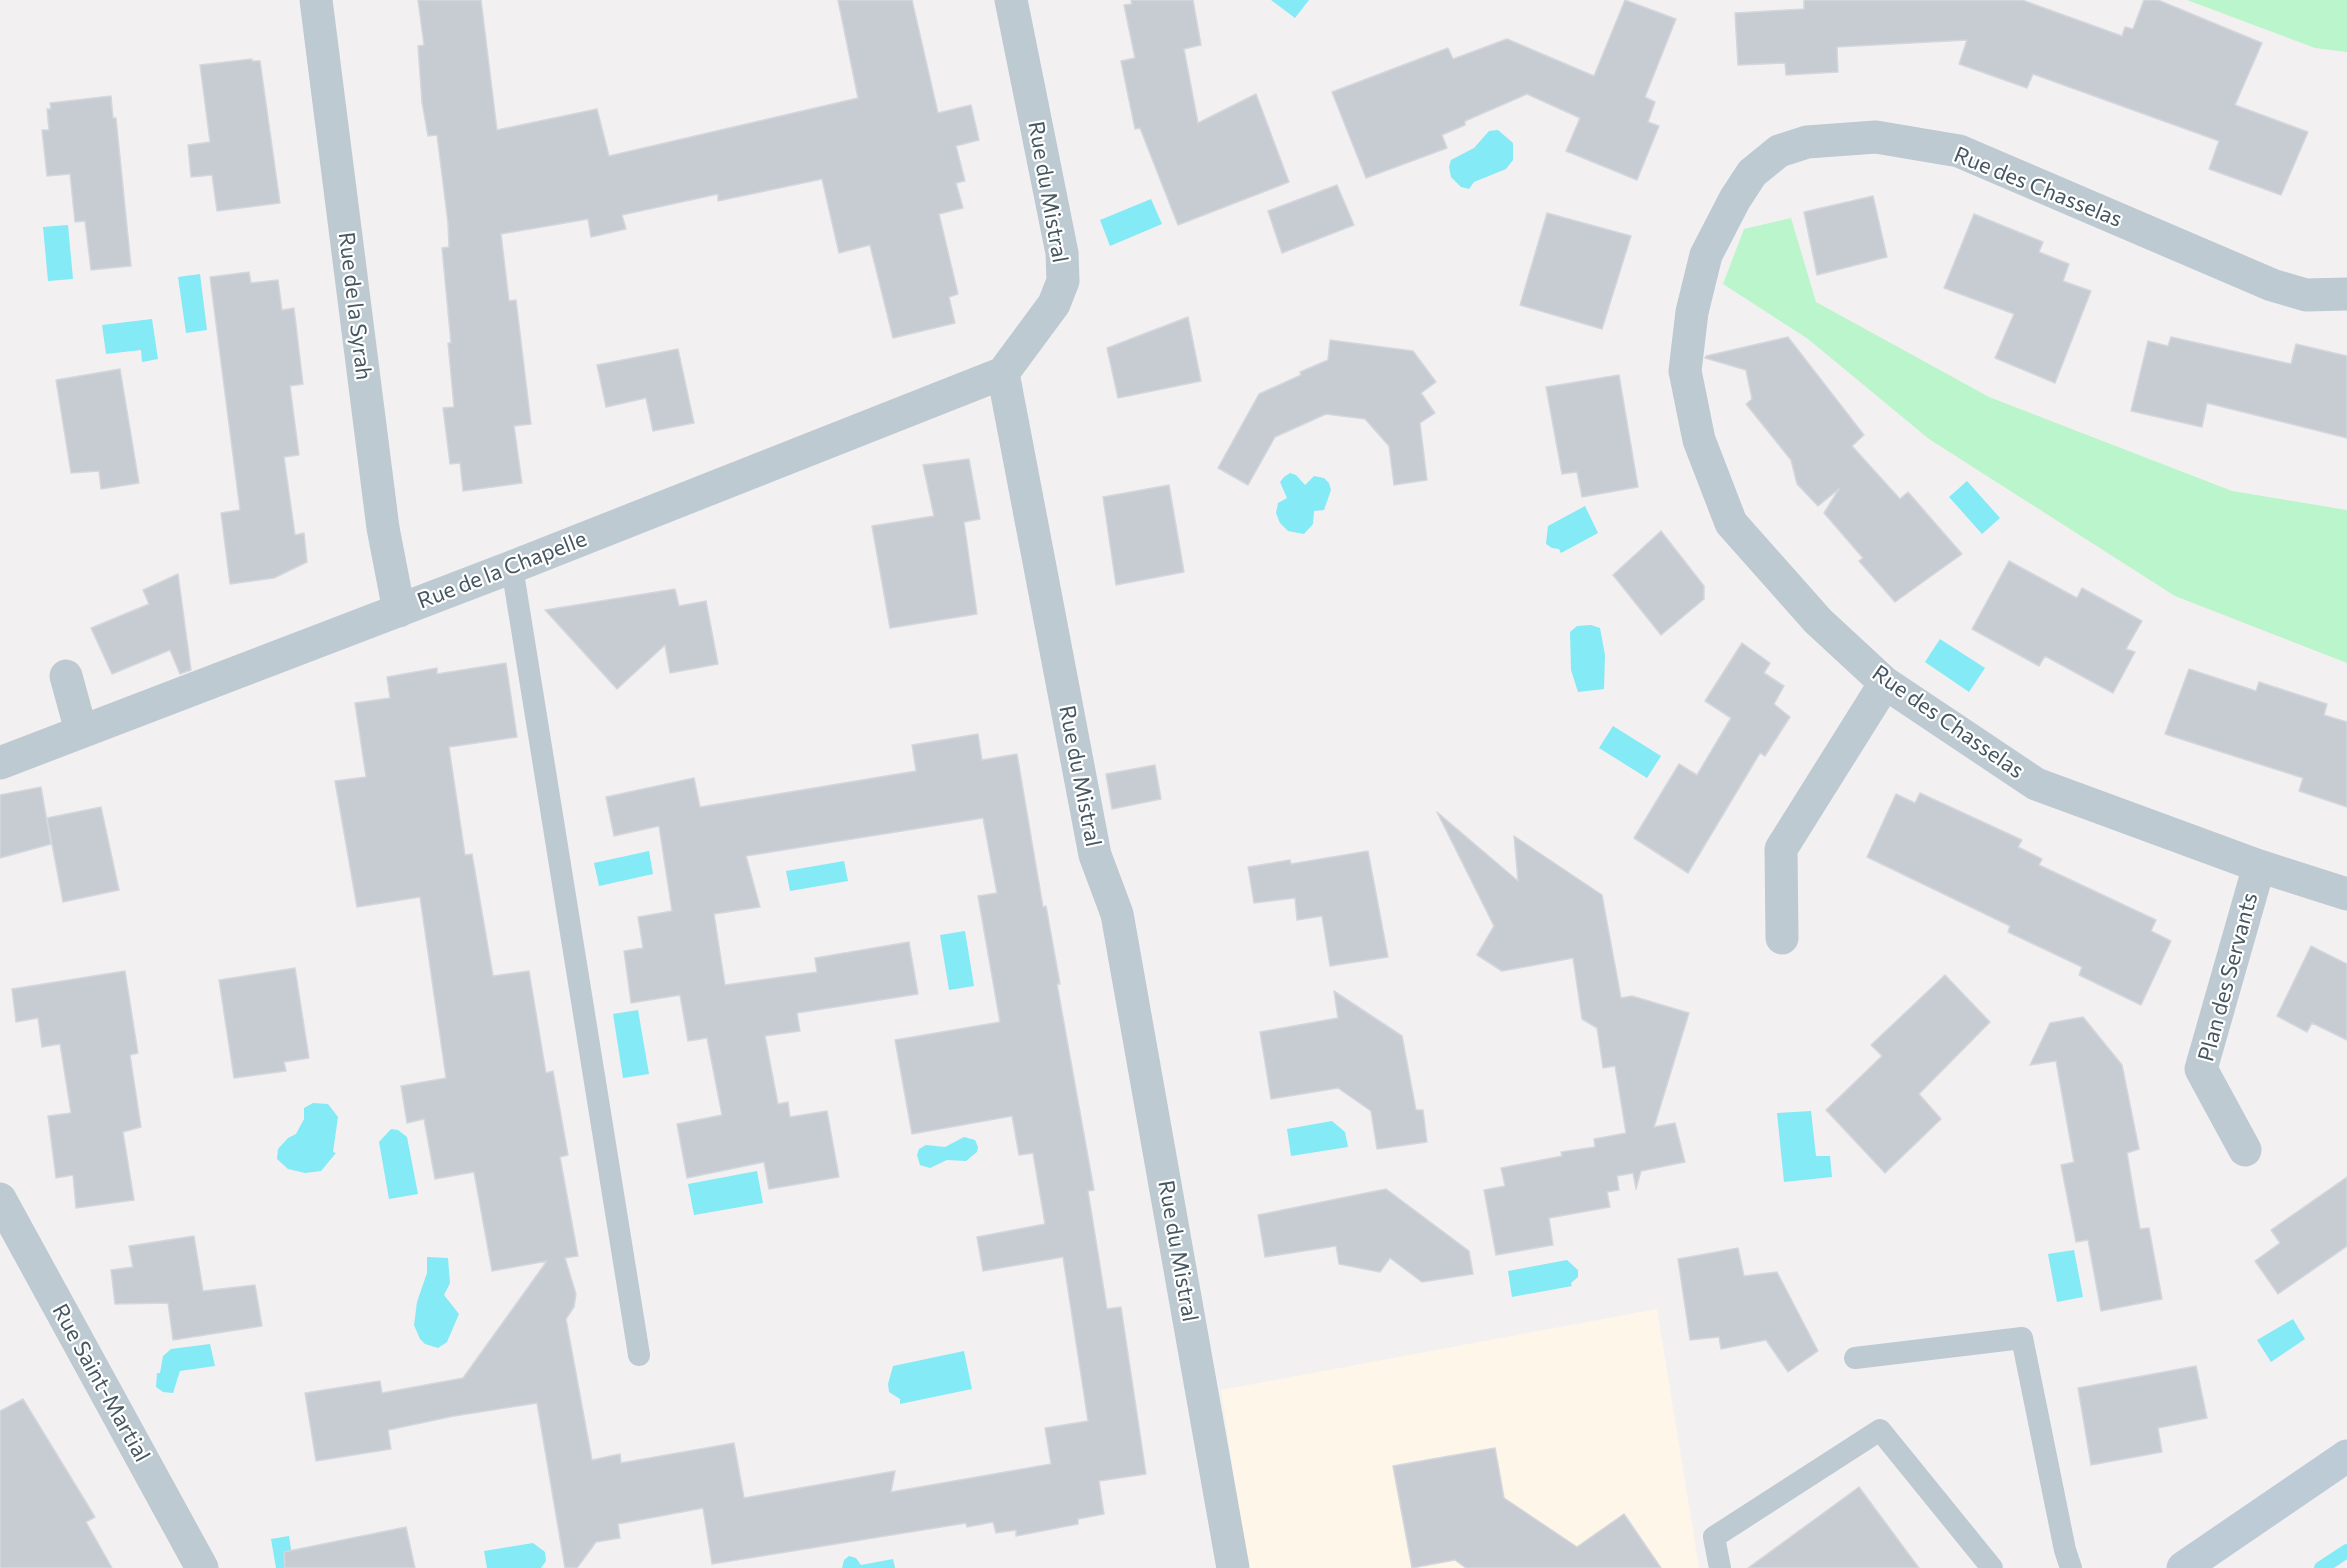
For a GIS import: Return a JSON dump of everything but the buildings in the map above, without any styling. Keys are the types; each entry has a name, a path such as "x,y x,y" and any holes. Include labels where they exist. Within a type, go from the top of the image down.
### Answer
{"main road":[{"path":"2183,1568 2347,1456"}],"street":[{"name":"Rue de la Syrah","path":"316,0 383,528 399,611"},
{"name":"Rue du Mistral","path":"1011,0 1062,253 1063,281 1054,304 1002,373 1095,855 1118,914 1233,1568"},
{"name":"Rue des Chasselas","path":"2347,294 2306,295 2272,285 1959,152 1876,138 1807,142 1779,151 1752,173 1706,255 1692,312 1685,371 1699,440 1731,523 1818,621 1885,683 2036,784 2259,866 2347,894"},
{"name":"Rue de la Chapelle","path":"0,763 399,611 1002,373"},
{"path":"66,676 81,731"},
{"path":"1782,938 1781,849 1885,683"},
{"name":"Plan des Servants","path":"2245,1150 2201,1069 2259,866"},
{"name":"Rue Saint-Martial","path":"0,1198 202,1568"}],"lane":[{"path":"512,567 639,1355"},
{"path":"1855,1358 2022,1338 2065,1550 2071,1568"},
{"path":"1720,1568 1714,1537 1880,1430 1992,1568"}],"shaded area":[{"path":"1657,1309 1699,1568 1248,1568 1221,1390"}],"green space":[{"path":"2187,0 2347,0 2347,52 2315,48"},
{"path":"1791,218 1816,302 1989,397 2232,491 2347,510 2347,663 2175,596 1929,439 1808,339 1723,284 1744,229"}],"water":[{"path":"1271,0 1309,0 1295,18"},
{"path":"1498,130 1513,143 1513,160 1506,169 1474,182 1469,189 1461,187 1451,177 1449,167 1451,160 1474,148 1489,131"},
{"path":"1151,199 1162,224 1110,246 1100,220"},
{"path":"68,225 73,279 48,281 43,227"},
{"path":"200,274 207,330 186,333 178,277"},
{"path":"152,319 158,359 142,362 141,350 106,354 102,325"},
{"path":"1290,473 1296,475 1305,485 1314,476 1324,478 1331,490 1324,510 1314,511 1313,524 1304,534 1288,531 1280,523 1276,513 1278,503 1287,498 1280,482"},
{"path":"1967,481 2000,518 1982,534 1949,497"},
{"path":"1585,506 1598,533 1561,553 1559,549 1546,544 1548,526"},
{"path":"1591,625 1600,628 1605,655 1604,689 1578,692 1571,670 1570,632 1577,626"},
{"path":"1940,639 1985,668 1969,692 1925,662"},
{"path":"1613,726 1661,756 1647,778 1599,748"},
{"path":"649,851 653,874 599,886 594,863"},
{"path":"844,861 848,881 790,891 786,871"},
{"path":"965,931 974,986 949,990 940,935"},
{"path":"638,1010 649,1074 623,1078 613,1014"},
{"path":"313,1103 328,1104 338,1117 333,1152 336,1153 321,1171 305,1173 288,1169 277,1159 278,1149 288,1138 296,1134 304,1119 304,1108"},
{"path":"1811,1111 1816,1156 1830,1156 1832,1177 1784,1182 1777,1113"},
{"path":"1332,1121 1345,1132 1348,1147 1291,1156 1287,1129"},
{"path":"391,1129 398,1130 407,1137 418,1194 389,1199 379,1142"},
{"path":"964,1137 975,1140 978,1147 977,1152 966,1161 947,1160 930,1168 920,1165 917,1155 919,1149 926,1145 945,1147"},
{"path":"757,1171 763,1203 694,1215 688,1184"},
{"path":"2074,1250 2083,1297 2057,1302 2048,1254"},
{"path":"427,1257 448,1258 450,1283 444,1295 459,1314 447,1342 438,1348 425,1344 420,1339 414,1325 417,1302 427,1273"},
{"path":"1567,1260 1578,1270 1578,1277 1571,1283 1572,1286 1512,1297 1508,1271"},
{"path":"2293,1319 2305,1339 2271,1362 2257,1340"},
{"path":"210,1344 215,1366 180,1371 173,1393 163,1392 156,1387 157,1373 160,1373 163,1356 171,1349"},
{"path":"964,1351 972,1389 900,1404 900,1399 889,1392 888,1384 893,1366"},
{"path":"289,1536 294,1568 276,1568 271,1539"},
{"path":"533,1543 545,1552 546,1561 541,1568 487,1568 484,1551"},
{"path":"849,1556 856,1558 861,1565 893,1559 895,1568 842,1568 844,1560"}],"waterway":[{"path":"2321,1568 2347,1551"}]}
